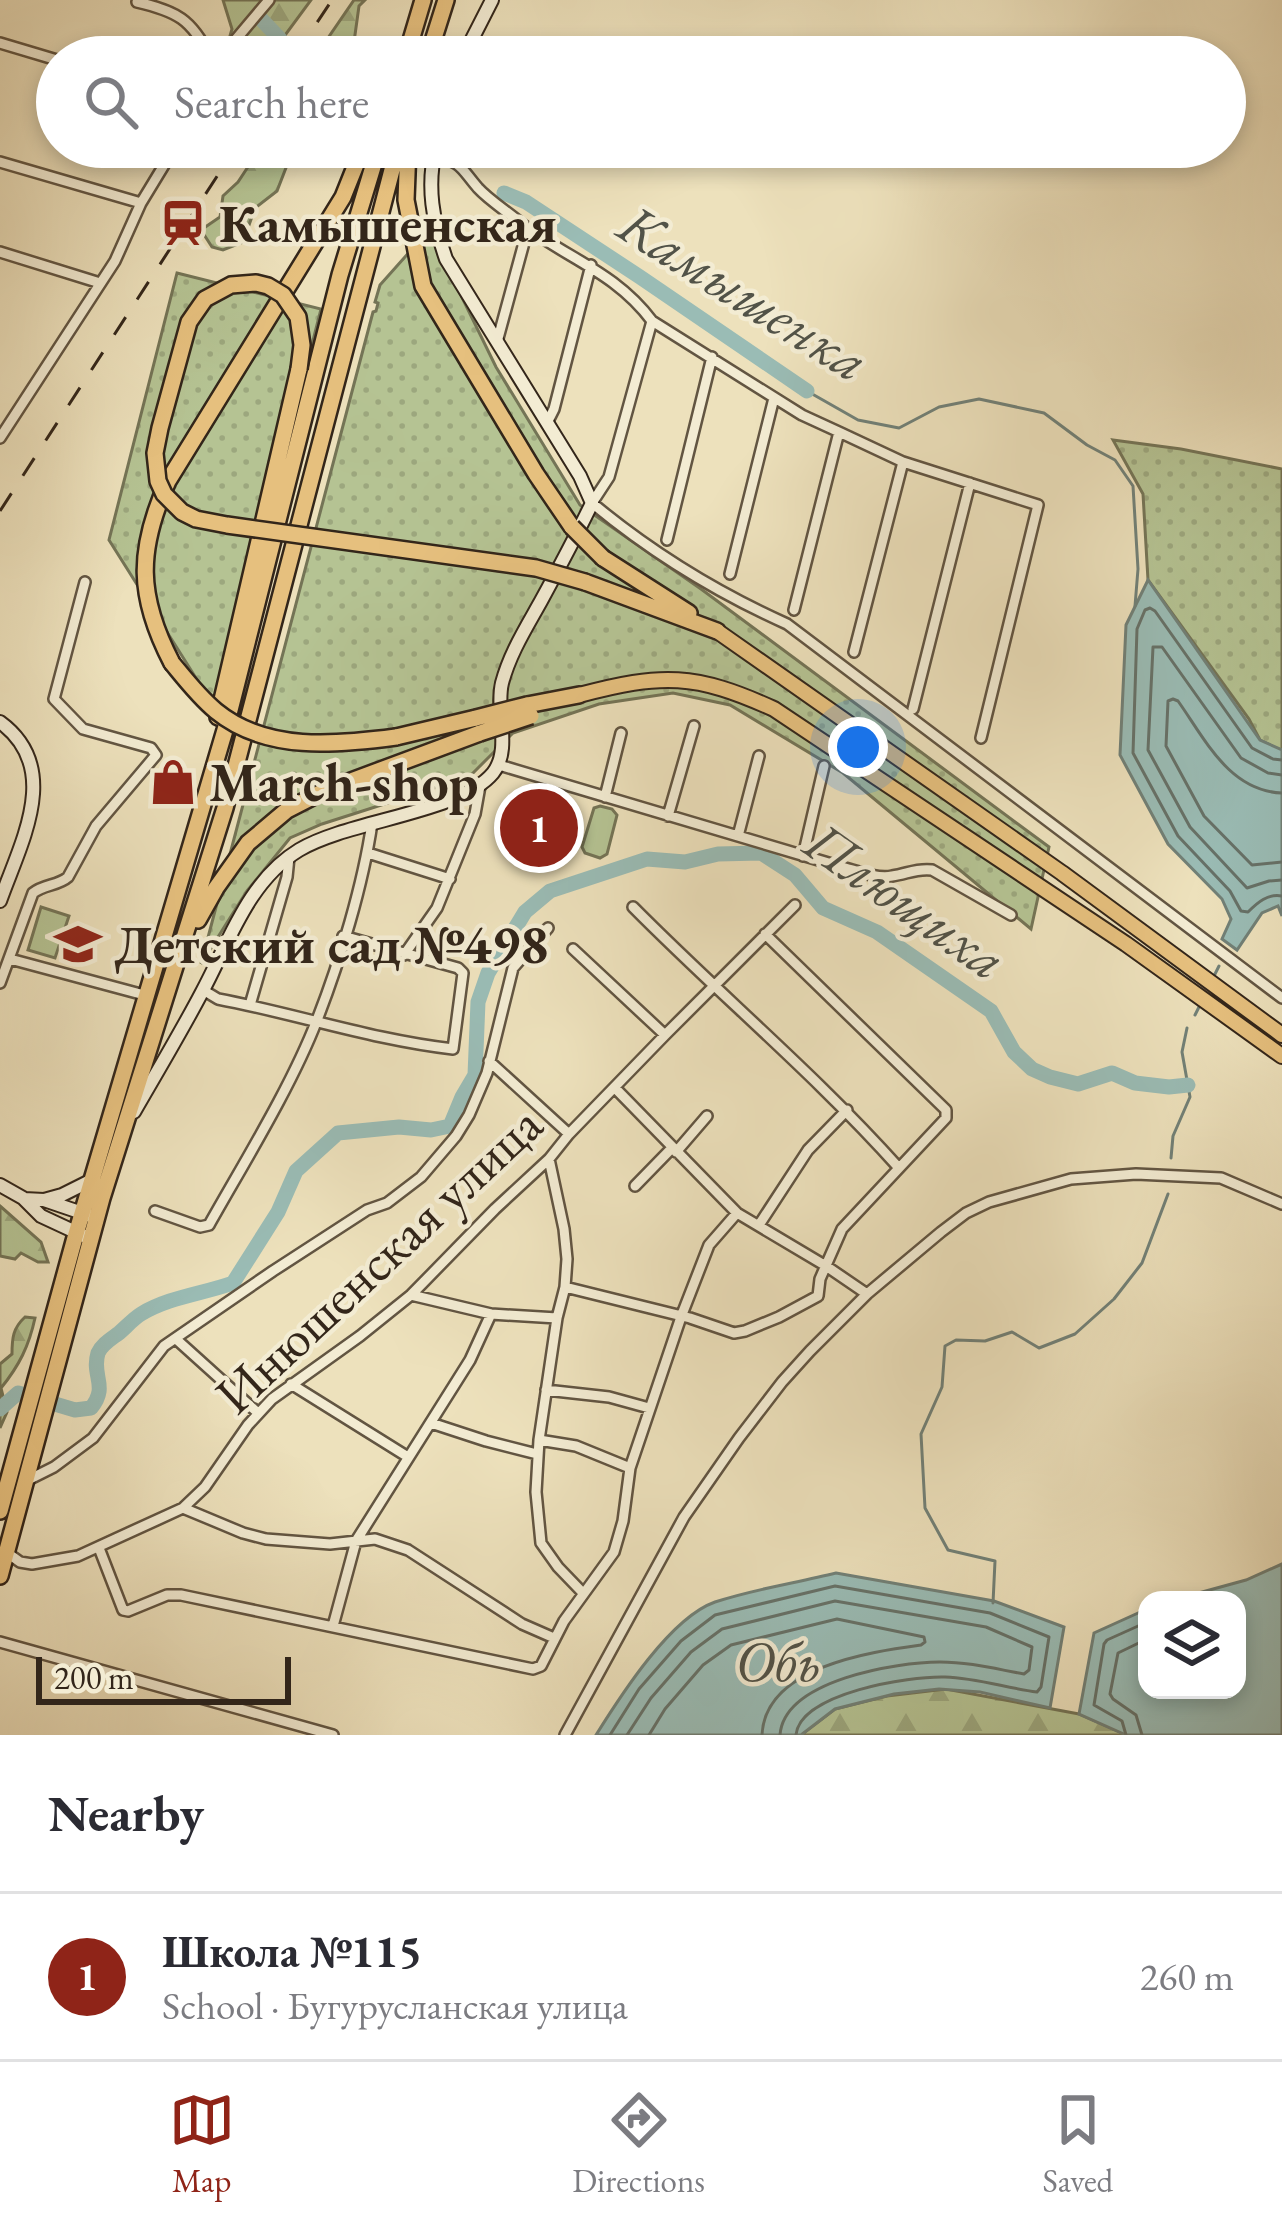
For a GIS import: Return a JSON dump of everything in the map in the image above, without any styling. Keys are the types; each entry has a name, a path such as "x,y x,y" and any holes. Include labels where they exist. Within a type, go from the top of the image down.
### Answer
{"highway":[{"path":"412,36 423,0"},
{"path":"435,36 446,0"},
{"path":"355,168 343,197 168,481 152,516 145,556 155,631 172,663 196,692 220,715 254,732 298,743 344,744 478,726"},
{"path":"89,1215 92,1180 188,860 263,586 340,275 373,168"},
{"path":"0,1511 33,1419 89,1215 126,1126 231,786 393,168"},
{"path":"408,168 406,200 423,286 536,474 572,527 603,558 717,631"},
{"path":"188,860 299,369 302,330 283,295 268,286 231,285 205,299 189,322 155,453 158,481 174,505 196,519 227,526 536,568 717,631"},
{"path":"180,955 215,888 248,843 287,810 478,726 579,695"},
{"path":"41,1389 68,1260 83,1236"},
{"path":"0,1576 24,1482 33,1419"}],"main road":[{"path":"717,631 1282,1035"},
{"path":"579,695 644,680 688,680 728,688 774,709 1282,1056"}],"street":[{"path":"238,36 269,0"},
{"path":"474,36 492,0"},
{"path":"137,2 170,10 200,36"},
{"path":"0,43 36,53"},
{"path":"0,162 141,202"},
{"path":"0,438 115,261 162,168"},
{"path":"431,168 433,222 446,259 592,503 721,592 787,625 1282,998"},
{"path":"465,168 479,189 528,228 591,265 652,321 774,398 903,462 1038,505 981,738"},
{"path":"497,342 528,228"},
{"path":"0,252 100,283"},
{"path":"547,423 591,265"},
{"path":"126,1126 249,901 289,857 317,840 455,798 480,786 499,765 500,689 512,652 608,477 652,321"},
{"path":"668,540 712,357"},
{"path":"730,574 774,398"},
{"path":"0,407 16,413"},
{"path":"794,610 839,433"},
{"path":"854,652 903,462"},
{"path":"913,709 970,483"},
{"path":"0,983 34,893 68,877 95,826 154,760 151,748 83,729 54,699 85,582"},
{"path":"0,722 25,746 34,779 31,808 0,901"},
{"path":"668,816 694,726"},
{"path":"605,797 621,734"},
{"path":"738,836 759,756"},
{"path":"499,765 881,877 932,870 1010,915"},
{"path":"803,856 824,766"},
{"path":"404,955 437,908 476,814 480,786"},
{"path":"155,1211 200,1227 209,1225 316,1021 368,853 372,823"},
{"path":"368,853 450,879"},
{"path":"250,1005 289,857"},
{"name":"Инюшенская улица","path":"3,1551 32,1564 78,1556 183,1508 205,1487 258,1413 411,1295 549,1160 569,1134 795,905"},
{"path":"633,908 847,1109 899,1168"},
{"path":"24,1482 93,1438 164,1346 422,1177 469,1114 487,1073 513,968 548,928"},
{"path":"565,1287 734,1333 745,1331 818,1296 820,1279 842,1229 946,1118 946,1110 765,934"},
{"path":"203,990 218,999 412,1045 453,1049 463,973 344,936"},
{"path":"573,949 665,1035"},
{"path":"10,959 148,996"},
{"path":"489,1060 569,1134"},
{"path":"615,1088 737,1213 868,1294"},
{"path":"759,1225 808,1150 847,1109"},
{"path":"635,1186 706,1116"},
{"path":"549,1160 565,1229 565,1287 546,1390 536,1492 541,1543 583,1593"},
{"path":"565,1735 684,1517 782,1382 868,1294 966,1213 1071,1179 1136,1174 1222,1178 1282,1204"},
{"path":"44,1200 92,1180"},
{"path":"0,1184 40,1216 83,1236"},
{"path":"22,1198 89,1215"},
{"path":"99,1548 124,1610 181,1595 533,1669 541,1666 554,1638 614,1552 630,1468 681,1317 709,1246 737,1213"},
{"path":"57,1225 68,1260"},
{"path":"411,1295 491,1314 557,1318"},
{"path":"333,1626 356,1541 470,1360 491,1314"},
{"path":"176,1339 258,1413"},
{"path":"291,1384 408,1457"},
{"path":"546,1390 609,1397 649,1408"},
{"path":"431,1423 537,1454"},
{"path":"539,1440 576,1446 630,1468"},
{"path":"183,1508 266,1539 330,1544 375,1539 422,1556 506,1615 554,1638"},
{"path":"0,1642 333,1735"}],"green space":[{"path":"223,0 311,0 284,36 230,36"},
{"path":"354,0 365,0 359,6 355,36 329,36"},
{"path":"247,168 286,168 277,191 255,208 243,242 223,250 212,247 201,230 220,217 223,196"},
{"path":"429,230 496,367 580,505 1049,847 1031,929 843,773 730,705 673,693 599,704 513,733 469,777 290,838 247,891 201,964 380,285"},
{"path":"177,273 321,309 218,713 109,540"},
{"path":"1113,440 1282,469 1282,751 1260,740 1148,580 1143,494"},
{"path":"600,806 617,815 607,854 600,858 582,847 594,808"},
{"path":"41,907 69,916 55,958 28,950"},
{"path":"0,1206 41,1242 48,1262 21,1253 15,1259 0,1256"},
{"path":"25,1317 35,1318 22,1355 1,1388 7,1412 0,1428 0,1364 12,1354 14,1334"},
{"path":"946,1689 1079,1714 1127,1735 801,1735 835,1709"}],"water":[{"path":"1148,580 1260,740 1282,750 1282,916 1278,906 1262,913 1237,950 1222,939 1231,919 1222,899 1168,844 1120,755 1126,625"},
{"path":"1282,1564 1282,1735 1126,1735 1079,1714 1094,1633 1138,1613 1138,1699 1246,1699 1246,1591 1206,1591"},
{"name":"Обь","path":"836,1573 994,1601 1064,1627 1050,1708 980,1692 939,1689 835,1709 801,1735 596,1735 648,1660 698,1611 730,1597"}],"waterway":[{"name":"Камышенка","path":"261,19 277,36"},
{"name":"Камышенка","path":"504,193 526,202 807,391"},
{"name":"Камышенка","path":"807,391 858,420 899,428 939,407 979,399 1044,413 1115,460 1133,486 1138,569 1135,606"},
{"name":"Плющиха","path":"0,1409 18,1393 75,1410 91,1408 99,1393 96,1361 102,1347 152,1308 233,1283 278,1212 296,1171 338,1133 450,1126 475,1075 478,1002 488,973 525,912 550,891 647,859 685,862 718,854 761,853 795,875 823,908 877,932 991,1011 1014,1052 1032,1069 1078,1084 1112,1073 1135,1083 1188,1085"},
{"path":"1212,980 1219,966"},
{"path":"1195,1015 1200,1005"},
{"name":"Плющиха","path":"1171,1158 1173,1136 1190,1097 1182,1052 1187,1028"},
{"name":"Плющиха","path":"993,1603 995,1561 948,1550 925,1508 921,1434 942,1387 945,1346 956,1340 985,1341 1012,1332 1039,1348 1075,1334 1114,1299 1142,1263 1168,1194"}],"railway":[{"path":"308,36 332,0"},
{"path":"0,511 222,168"}],"place":[{"name":"Камышенская","path":"183,223"},
{"name":"March-shop","path":"173,782"},
{"name":"Школа №115","path":"539,828"},
{"name":"Детский сад №498","path":"78,944"}]}
